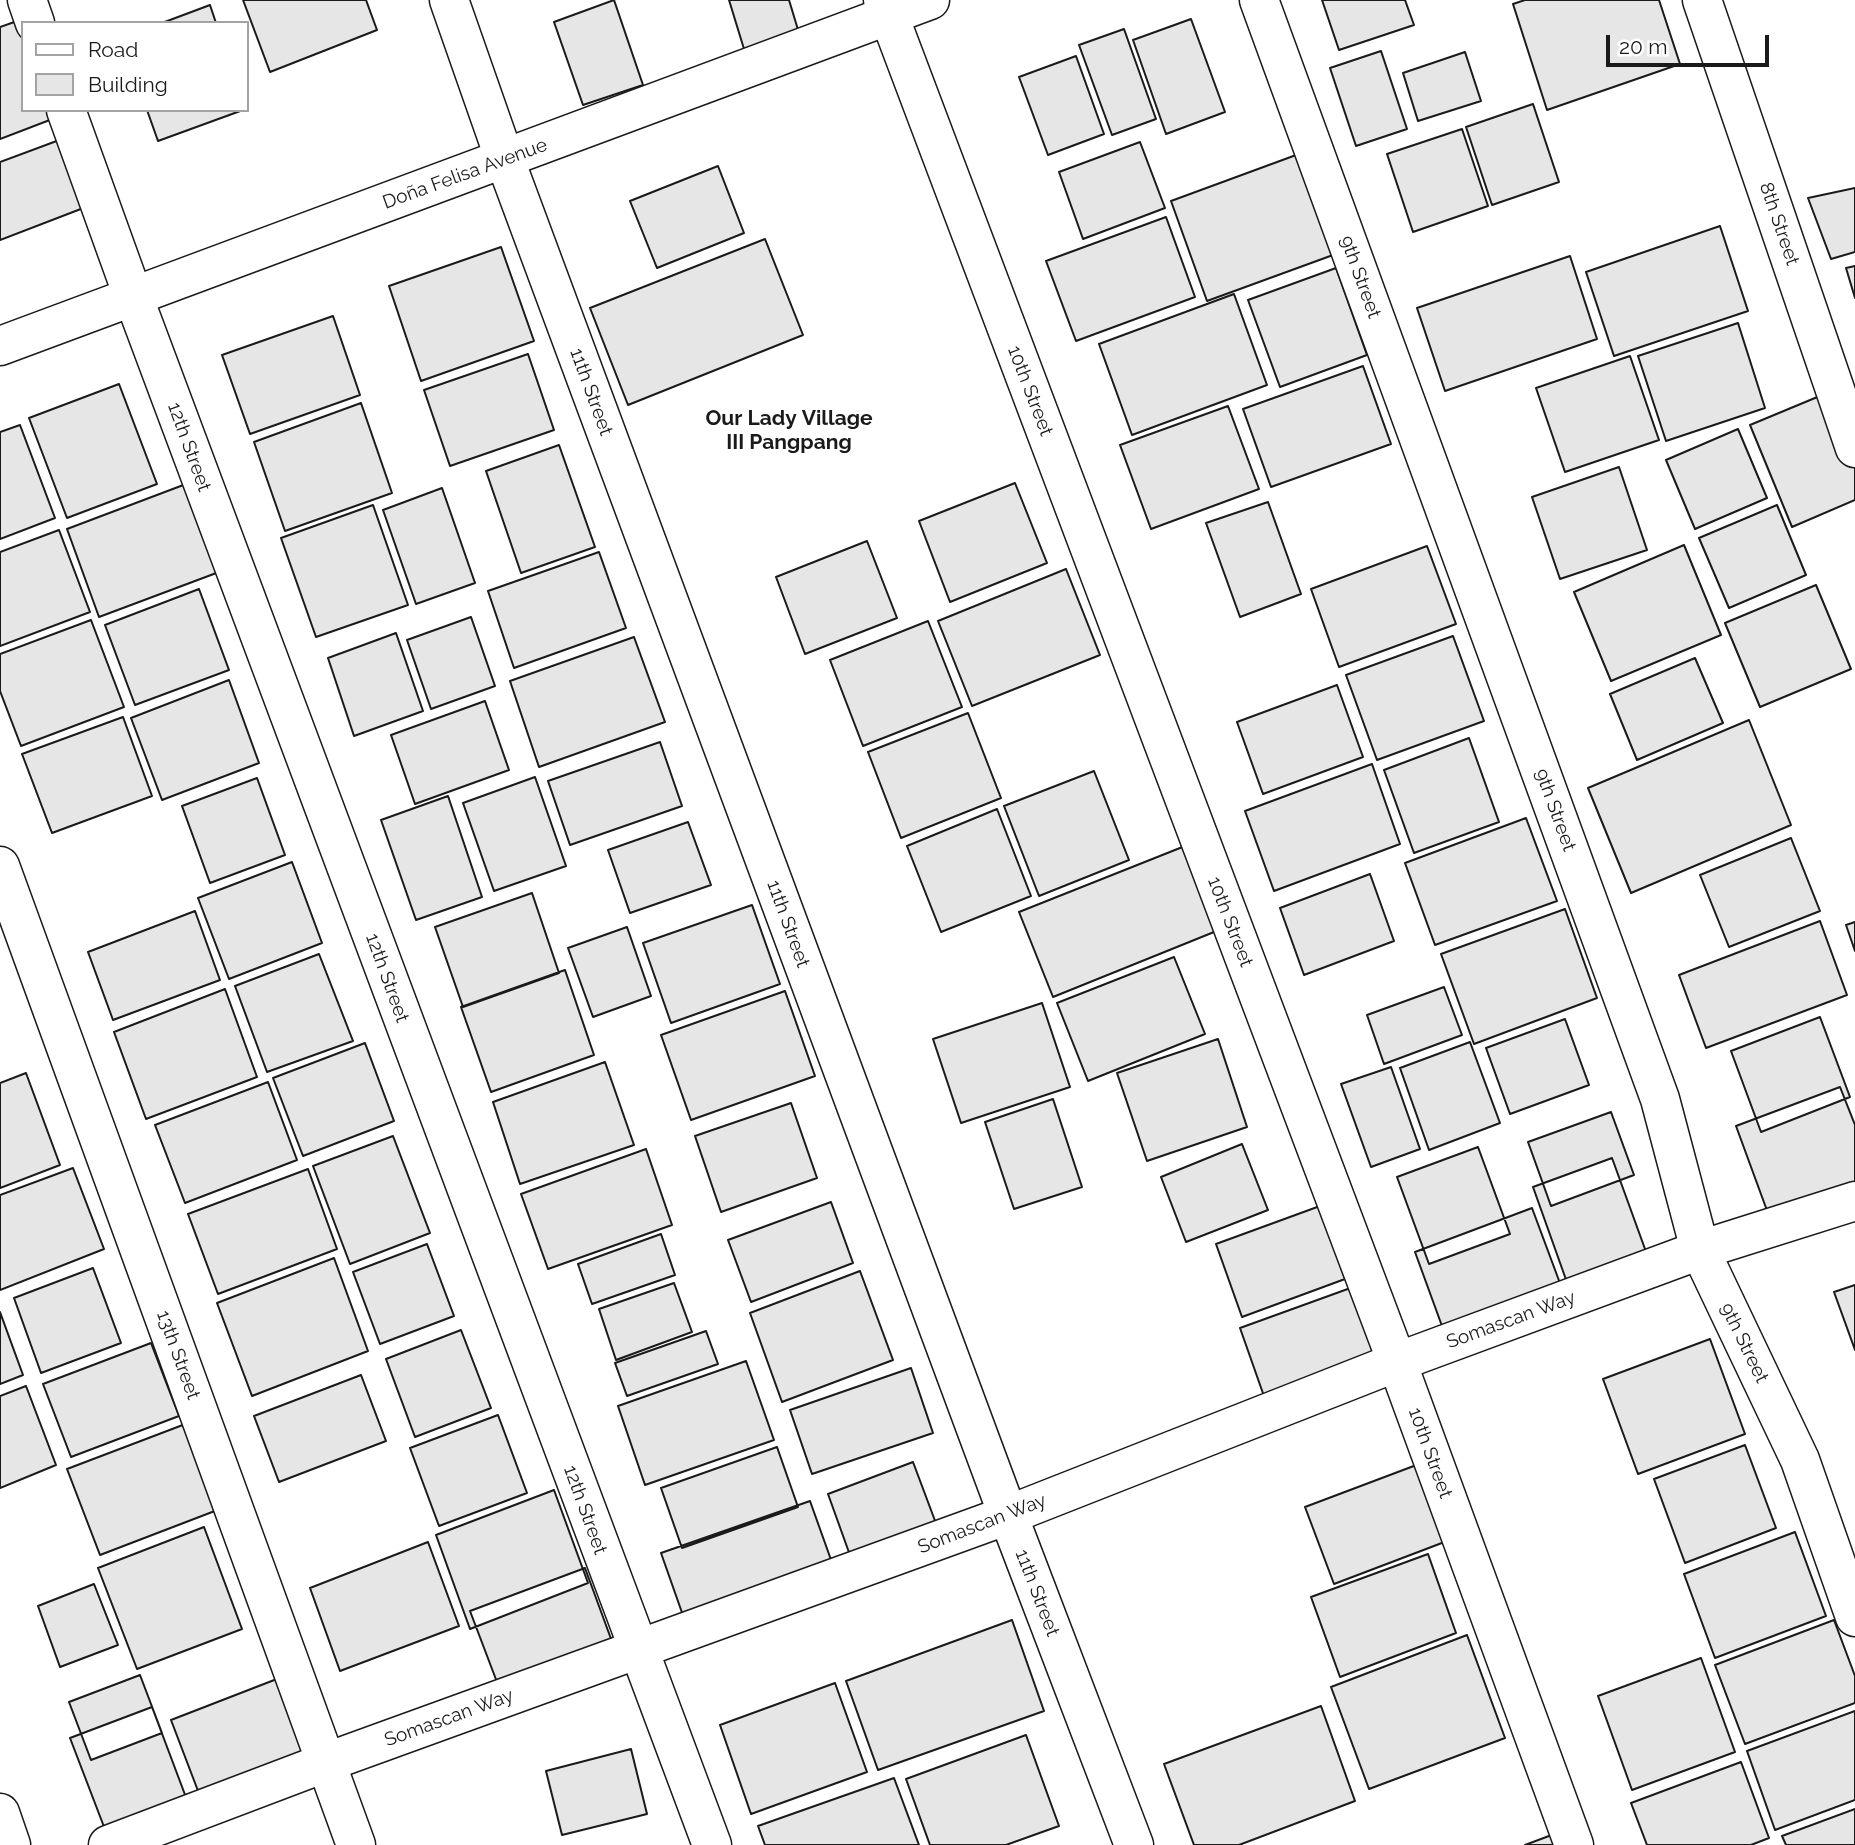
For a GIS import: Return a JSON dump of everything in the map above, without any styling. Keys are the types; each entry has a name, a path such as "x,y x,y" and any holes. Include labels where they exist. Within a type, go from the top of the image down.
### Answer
{"street":[{"path":"27,0 34,21"},
{"name":"11th Street","path":"449,0 505,160 1007,1515 1134,1845"},
{"name":"Doña Felisa Avenue","path":"0,346 505,160 886,8 930,0"},
{"name":"9th Street","path":"1259,0 1660,1099 1700,1250 1800,1460 1855,1617"},
{"name":"8th Street","path":"1702,0 1855,449"},
{"name":"10th Street","path":"886,8 1396,1362 1574,1845"},
{"name":"12th Street","path":"67,112 712,1845"},
{"name":"13th Street","path":"0,866 356,1845"},
{"name":"Somascan Way","path":"108,1845 327,1762 1007,1515 1396,1362 1700,1250 1855,1201"},
{"path":"0,1813 11,1845"}],"building":[{"path":"243,0 366,0 377,30 270,72"},
{"path":"614,0 643,85 583,105 554,22"},
{"path":"729,0 789,0 799,33 744,49"},
{"path":"1322,0 1405,0 1414,25 1339,50"},
{"path":"1525,0 1659,0 1680,64 1547,110 1513,4"},
{"path":"210,5 215,21 167,21"},
{"path":"1191,19 1225,112 1166,134 1133,40"},
{"path":"20,20 21,22 21,112 53,112 55,118 0,139 0,27"},
{"path":"1124,29 1156,119 1112,135 1079,45"},
{"path":"1381,51 1407,129 1356,146 1330,68"},
{"path":"1465,52 1481,101 1418,121 1403,73"},
{"path":"1076,56 1104,134 1048,155 1019,77"},
{"path":"1533,104 1559,182 1492,205 1466,127"},
{"path":"148,112 238,112 158,141"},
{"path":"1462,129 1488,206 1413,232 1387,154"},
{"path":"62,139 86,207 0,240 0,162"},
{"path":"1140,142 1165,208 1083,239 1059,172"},
{"path":"1307,151 1344,251 1207,301 1171,201"},
{"path":"718,166 744,233 657,268 630,201"},
{"path":"1855,188 1855,252 1831,259 1808,198"},
{"path":"1166,217 1195,297 1076,341 1046,261"},
{"path":"1720,226 1748,311 1614,356 1586,272"},
{"path":"765,239 803,335 628,405 590,308"},
{"path":"501,247 534,341 421,381 389,286"},
{"path":"1570,256 1597,339 1445,391 1417,308"},
{"path":"1855,266 1855,298 1846,268"},
{"path":"1336,268 1367,355 1280,387 1248,300"},
{"path":"1234,294 1267,385 1132,435 1099,344"},
{"path":"333,316 360,395 250,434 222,355"},
{"path":"1738,323 1765,408 1666,441 1638,356"},
{"path":"528,354 554,430 450,466 424,390"},
{"path":"1630,356 1659,440 1565,472 1536,388"},
{"path":"1363,366 1391,444 1271,487 1243,409"},
{"path":"119,384 157,484 67,518 29,418"},
{"path":"1827,393 1855,459 1855,500 1792,527 1750,425"},
{"path":"361,403 392,493 285,531 254,442"},
{"path":"1228,406 1259,489 1151,529 1120,445"},
{"path":"20,425 55,518 0,539 0,432"},
{"path":"1738,429 1767,498 1695,529 1666,460"},
{"path":"559,445 595,547 521,573 486,471"},
{"path":"1619,467 1647,550 1560,579 1532,497"},
{"path":"1015,483 1047,563 950,602 919,521"},
{"path":"186,484 219,572 99,617 67,529"},
{"path":"442,488 475,583 416,604 383,510"},
{"path":"1268,502 1301,594 1240,617 1206,523"},
{"path":"373,505 408,605 316,637 281,538"},
{"path":"1777,505 1806,575 1729,608 1699,538"},
{"path":"59,530 90,612 0,646 0,552"},
{"path":"867,541 897,618 805,654 776,577"},
{"path":"1684,545 1721,635 1611,681 1574,592"},
{"path":"1427,546 1456,624 1339,667 1311,589"},
{"path":"599,552 626,628 514,668 488,591"},
{"path":"1066,569 1100,655 972,706 938,621"},
{"path":"1816,585 1851,669 1760,707 1725,623"},
{"path":"199,589 229,670 135,705 105,625"},
{"path":"471,617 495,686 431,709 407,640"},
{"path":"91,620 124,707 21,746 0,691 0,654"},
{"path":"928,621 962,707 863,746 830,660"},
{"path":"396,633 423,711 354,736 328,658"},
{"path":"1453,636 1484,721 1377,760 1346,675"},
{"path":"634,637 665,722 539,767 510,681"},
{"path":"1695,658 1723,723 1637,760 1610,694"},
{"path":"229,680 259,763 162,800 131,718"},
{"path":"1337,685 1363,757 1263,794 1237,722"},
{"path":"485,701 509,770 415,804 391,735"},
{"path":"968,713 1001,798 901,838 868,752"},
{"path":"123,717 152,796 52,833 22,754"},
{"path":"1749,720 1791,825 1631,893 1588,788"},
{"path":"1469,738 1499,822 1414,853 1384,770"},
{"path":"660,742 682,806 570,845 548,781"},
{"path":"1372,764 1400,844 1274,891 1245,811"},
{"path":"1094,771 1129,860 1039,896 1004,806"},
{"path":"535,777 566,866 494,891 463,803"},
{"path":"257,778 285,855 210,883 182,806"},
{"path":"448,796 482,897 416,920 381,820"},
{"path":"997,809 1031,896 941,932 907,846"},
{"path":"1526,818 1557,901 1435,945 1405,863"},
{"path":"688,822 711,885 630,913 608,850"},
{"path":"1791,838 1820,911 1729,947 1700,875"},
{"path":"1185,846 1219,930 1053,997 1019,912"},
{"path":"292,862 322,943 229,979 198,898"},
{"path":"1370,874 1394,941 1304,975 1280,908"},
{"path":"532,893 559,973 463,1007 435,927"},
{"path":"752,905 780,984 671,1023 643,943"},
{"path":"1565,909 1597,998 1474,1044 1441,954"},
{"path":"195,911 220,980 113,1020 88,952"},
{"path":"1820,921 1847,995 1706,1048 1679,975"},
{"path":"1855,922 1855,951 1846,925"},
{"path":"627,927 651,996 593,1017 568,948"},
{"path":"319,954 353,1041 267,1072 235,986"},
{"path":"1174,957 1205,1034 1088,1081 1057,1003"},
{"path":"565,970 594,1055 491,1092 461,1007"},
{"path":"1444,987 1462,1035 1384,1064 1367,1015"},
{"path":"225,989 257,1077 146,1119 114,1032"},
{"path":"785,991 815,1076 691,1120 661,1035"},
{"path":"1042,1003 1070,1087 961,1123 933,1039"},
{"path":"1820,1017 1850,1097 1761,1132 1731,1051"},
{"path":"1565,1019 1589,1085 1510,1114 1486,1048"},
{"path":"1218,1039 1247,1127 1147,1161 1117,1073"},
{"path":"1470,1042 1500,1123 1429,1150 1400,1068"},
{"path":"365,1043 394,1121 303,1156 273,1078"},
{"path":"605,1062 634,1145 520,1184 493,1102"},
{"path":"1391,1067 1420,1149 1371,1167 1341,1084"},
{"path":"26,1073 60,1165 0,1188 0,1083"},
{"path":"268,1082 297,1160 185,1203 155,1125"},
{"path":"1840,1087 1855,1125 1855,1183 1769,1216 1736,1126"},
{"path":"1053,1099 1082,1187 1014,1209 985,1122"},
{"path":"791,1103 817,1178 721,1212 695,1136"},
{"path":"1611,1112 1634,1175 1551,1206 1528,1142"},
{"path":"393,1136 430,1233 350,1264 313,1166"},
{"path":"1242,1144 1268,1210 1186,1242 1161,1177"},
{"path":"1478,1147 1510,1234 1429,1264 1397,1177"},
{"path":"646,1149 672,1225 548,1269 521,1194"},
{"path":"1612,1158 1649,1260 1569,1288 1533,1187"},
{"path":"73,1168 104,1249 0,1290 0,1195"},
{"path":"308,1169 337,1249 218,1294 188,1214"},
{"path":"831,1202 853,1263 751,1302 728,1240"},
{"path":"1320,1206 1345,1279 1242,1317 1216,1244"},
{"path":"1532,1208 1564,1294 1446,1337 1415,1252"},
{"path":"661,1234 675,1275 592,1304 578,1264"},
{"path":"427,1244 454,1316 380,1344 353,1272"},
{"path":"334,1258 368,1351 252,1396 217,1303"},
{"path":"93,1268 121,1343 41,1373 14,1298"},
{"path":"860,1271 893,1360 782,1402 750,1313"},
{"path":"674,1283 692,1332 616,1360 599,1309"},
{"path":"1855,1285 1855,1350 1834,1292"},
{"path":"1356,1286 1381,1357 1265,1399 1240,1328"},
{"path":"0,1312 23,1375 0,1384"},
{"path":"461,1330 491,1408 415,1437 386,1359"},
{"path":"706,1331 718,1364 627,1396 615,1363"},
{"path":"1710,1339 1745,1434 1638,1474 1603,1379"},
{"path":"151,1343 179,1416 71,1457 43,1384"},
{"path":"746,1361 774,1440 645,1485 618,1406"},
{"path":"911,1368 933,1433 812,1474 790,1410"},
{"path":"361,1375 386,1441 279,1482 254,1416"},
{"path":"26,1386 56,1465 0,1488 0,1396"},
{"path":"498,1415 527,1493 439,1526 410,1448"},
{"path":"188,1423 220,1509 100,1555 67,1469"},
{"path":"1745,1445 1776,1528 1685,1563 1654,1479"},
{"path":"777,1447 798,1507 682,1548 661,1488"},
{"path":"1427,1461 1455,1538 1334,1584 1305,1507"},
{"path":"913,1462 937,1526 851,1558 828,1494"},
{"path":"554,1490 588,1583 470,1629 436,1535"},
{"path":"810,1501 835,1571 686,1624 661,1553"},
{"path":"204,1527 242,1629 137,1669 98,1568"},
{"path":"1795,1532 1826,1616 1715,1658 1684,1574"},
{"path":"428,1542 459,1626 340,1671 310,1588"},
{"path":"1428,1554 1456,1633 1340,1677 1311,1597"},
{"path":"585,1568 614,1647 500,1690 470,1611"},
{"path":"94,1584 118,1645 60,1667 38,1606"},
{"path":"1012,1620 1044,1711 878,1770 846,1681"},
{"path":"1834,1620 1855,1676 1855,1703 1745,1744 1715,1665"},
{"path":"1467,1635 1505,1738 1369,1789 1331,1687"},
{"path":"1701,1658 1735,1752 1632,1790 1598,1696"},
{"path":"140,1675 162,1733 91,1760 69,1702"},
{"path":"282,1677 314,1762 203,1804 171,1720"},
{"path":"835,1683 867,1772 751,1814 720,1725"},
{"path":"1321,1706 1355,1801 1239,1845 1194,1845 1164,1764"},
{"path":"152,1707 187,1800 106,1832 70,1738"},
{"path":"1855,1711 1855,1800 1775,1830 1747,1751"},
{"path":"1026,1735 1059,1826 1006,1845 930,1845 906,1779"},
{"path":"631,1749 647,1814 562,1835 546,1771"},
{"path":"1741,1762 1769,1838 1751,1845 1647,1845 1631,1803"},
{"path":"894,1778 919,1845 765,1845 758,1826"},
{"path":"1855,1809 1855,1845 1786,1845 1782,1836"},
{"path":"1557,1833 1562,1845 1525,1845"}],"district":[{"name":"Our Lady Village III Pangpang","path":"789,431"}]}
